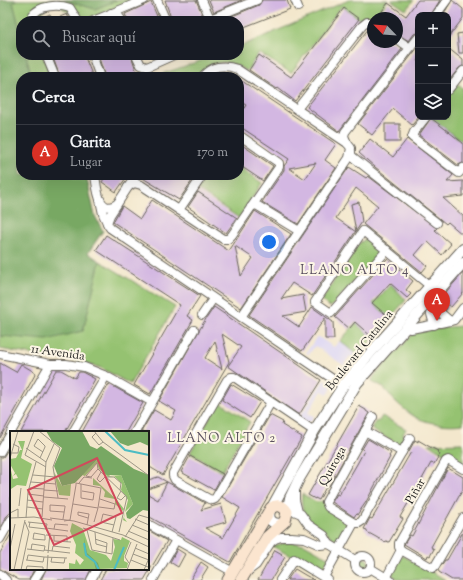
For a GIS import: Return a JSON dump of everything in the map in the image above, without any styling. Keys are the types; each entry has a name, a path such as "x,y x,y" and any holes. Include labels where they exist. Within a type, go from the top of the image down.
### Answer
{"main road":[{"path":"237,576 257,542 271,508 277,505 292,512 287,518 277,524 267,538 257,542"}],"street":[{"path":"104,16 144,0"},
{"path":"157,0 164,16"},
{"path":"202,0 208,16"},
{"path":"219,16 257,0"},
{"path":"438,12 448,0"},
{"path":"32,16 35,12 52,6 70,8 75,16"},
{"path":"110,13 119,16"},
{"path":"297,109 362,26 367,22"},
{"path":"415,42 345,132 344,136 350,146 351,155 354,158 437,223"},
{"path":"403,43 410,48"},
{"path":"48,60 53,72"},
{"path":"94,60 98,72"},
{"path":"138,60 141,65 147,67 163,60"},
{"path":"207,72 214,68 223,66 234,68 240,72"},
{"path":"451,86 463,71"},
{"path":"244,75 347,143"},
{"path":"424,120 412,137 459,173 463,168"},
{"path":"128,188 134,184 141,185 222,239 226,240 232,235 279,167 279,163 244,138"},
{"path":"241,317 349,158 351,152"},
{"path":"96,180 103,214 108,226 115,232 343,386 342,397 328,422 326,432"},
{"path":"108,226 108,219 133,180"},
{"path":"179,210 200,180"},
{"path":"100,200 108,207 112,207 117,204"},
{"path":"251,207 255,205 258,206 299,231"},
{"path":"387,250 331,313 315,302 363,231 387,250 430,286"},
{"name":"Boulevard Catalina","path":"270,511 314,431 343,386 365,359 463,249"},
{"name":"Boulevard Catalina","path":"292,512 295,487 326,432 357,383 405,328 436,308 463,264"},
{"path":"202,315 213,299"},
{"path":"436,324 431,314 436,308 450,321"},
{"path":"405,328 411,329 454,320 463,308"},
{"path":"136,431 194,330"},
{"name":"11 Avenida","path":"0,354 50,364 84,366 106,376 152,402"},
{"path":"12,431 50,364"},
{"path":"75,431 106,376"},
{"path":"271,402 215,499 209,499 175,480 173,473 228,378 231,376 234,377 314,431"},
{"name":"Quiroga","path":"354,523 328,507 326,502 373,417"},
{"path":"365,431 402,452"},
{"path":"280,580 294,558 326,578 354,523 362,522 410,438"},
{"path":"0,452 5,442"},
{"name":"Piñar","path":"387,579 401,550 399,543 446,461 448,460 463,469"},
{"path":"270,511 269,517 284,533 291,537"},
{"path":"292,512 324,535 329,544 355,560"},
{"path":"401,550 430,567 434,567 463,518"},
{"path":"0,539 10,522"},
{"path":"149,525 237,576 253,569 271,542 275,539 291,537 307,539 320,545 329,544"},
{"path":"307,539 313,528"},
{"path":"153,580 176,540"},
{"path":"362,556 367,557 371,561 370,568 364,572 358,571 354,565 355,560 362,556"},
{"path":"370,568 387,579"},
{"path":"34,580 40,570"},
{"path":"91,580 96,570"},
{"path":"0,574 6,580"}],"shaded area":[{"path":"317,336 334,347 339,341 356,354 353,358 350,356 344,364 348,368 315,346 309,354 306,353"},
{"path":"324,380 331,384 331,390 328,394 322,391 308,413 314,416 311,421 306,422 299,418"}],"green space":[{"path":"0,0 17,0 13,2 16,16 16,60 27,60 31,72 16,72 16,180 87,180 95,216 103,231 88,253 100,261 83,331 47,340 0,336"},
{"path":"17,0 63,0 95,9 117,0 133,0 95,16 75,16 54,3 37,16 16,16 13,2"},
{"path":"63,0 117,0 95,9"},
{"path":"349,0 388,0 379,12 367,12 367,17 361,20 342,6 291,73 259,53 247,71 232,64 223,62 213,65 202,72 168,72 202,60 244,60 244,45"},
{"path":"391,0 414,0 406,10"},
{"path":"27,60 45,60 50,72 31,72"},
{"path":"458,84 463,88 463,142 434,120 451,120 451,92"},
{"path":"244,170 262,183 239,218 196,189 202,180 244,180"},
{"path":"366,239 378,249 378,255 331,307 328,306 322,301 324,296 359,243"},
{"path":"100,261 175,307 130,384 101,368 80,361 51,358 0,349 0,336 83,331"},
{"path":"391,284 406,300 390,318 373,304"},
{"path":"356,323 373,338 358,356 340,341"},
{"path":"463,326 463,424 440,424 417,418 395,401 380,385 372,382 375,375 414,333"},
{"path":"219,401 250,422 222,472 190,453"},
{"path":"382,416 406,429 403,434 405,440 402,446 372,430 375,422 379,421"},
{"path":"463,443 463,465 429,444"},
{"path":"302,494 316,502 324,501 349,524 349,527 340,541 333,538 306,517 302,508"},
{"path":"289,542 304,544 329,558 324,567 324,571 320,572 272,546"},
{"path":"402,556 446,580 400,580 393,576 392,573"},
{"path":"361,558 365,558 369,564 365,570 361,570 357,566 357,562"}],"building":[{"path":"165,0 196,0 203,16 170,16"},
{"path":"209,0 242,0 214,12"},
{"path":"262,0 287,0 290,9 244,27 244,16 232,16 259,5"},
{"path":"418,0 440,0 433,12 415,12 415,34 409,41 403,38 403,14 406,16"},
{"path":"452,0 463,9 463,18 451,34 451,12 445,12"},
{"path":"151,2 157,16 126,16 125,14"},
{"path":"388,3 400,12 381,12"},
{"path":"344,8 359,19 295,101 278,88 277,89 249,70 259,55 291,77"},
{"path":"367,31 367,48 402,49 339,131 307,107"},
{"path":"463,33 463,53 459,53 457,34"},
{"path":"451,50 463,60 463,66 459,68 451,78"},
{"path":"415,51 415,120 416,120 412,125 393,109 372,135 358,124"},
{"path":"54,60 86,60 91,72 58,72"},
{"path":"100,60 133,60 137,72 103,72"},
{"path":"244,82 336,144 325,160 336,168 298,224 262,202 284,170 284,166 289,159 244,129 244,108 246,105 244,104","holes":["316,163 305,179 289,168"]},
{"path":"430,120 434,120 463,143 463,163 458,165 419,135"},
{"path":"385,124 400,124 400,142 385,142"},
{"path":"370,139 393,157 407,139 453,175 447,182 463,181 463,196 443,198 463,216 463,235 448,222 446,224 359,153"},
{"path":"244,146 273,166 263,181 244,168"},
{"path":"349,167 366,178 368,176 437,228 435,230 451,244 442,255 427,241 415,255 427,266 422,272 363,224 378,206 356,188 336,218 355,232 312,296 292,283 281,299 303,295 306,312 283,316 299,327 312,307 333,322 334,339 325,339 325,318 302,351 249,315"},
{"path":"103,180 124,180 116,192 102,182"},
{"path":"146,180 193,180 179,200"},
{"path":"198,192 237,218 226,233 188,207"},
{"path":"152,200 229,251 255,211 291,234 241,308 113,222 122,206 140,219","holes":["235,246 253,258 241,276"]},
{"path":"359,202 362,222 356,231 351,204"},
{"path":"106,235 200,296 187,316 193,320 150,394 134,385 180,305 96,250"},
{"path":"387,259 413,281 406,290 411,294 407,298 390,283 372,303 390,318 373,338 355,322 349,329 335,317"},
{"path":"463,273 463,293 451,307 448,305 446,310 441,309 437,302"},
{"path":"214,307 321,380 299,415 228,366 241,347 222,334 229,362 163,475 149,467 149,431 142,431 154,410 171,420 176,411 159,401","holes":["215,341 222,369 205,358"]},
{"path":"0,363 16,372 21,364 36,373 0,438"},
{"path":"56,370 61,370 75,378 79,372 82,372 95,379 66,431 22,431"},
{"path":"109,384 143,403 127,431 83,431"},
{"path":"231,384 260,402 250,418 222,400"},
{"path":"359,406 369,413 329,486 327,485 319,500 315,499 308,495"},
{"path":"270,415 283,422 282,425 302,437 230,562 149,517 149,495 158,500 167,482 149,489 149,480 158,477 205,503 201,510 221,504 226,522 205,528 223,538 240,508 222,497"},
{"path":"368,439 391,453 366,502 354,517 332,502 337,494 339,495 357,464 364,451 362,449"},
{"path":"415,440 418,442 418,440 438,451 437,452 440,454 434,464 431,463 400,517 403,519 389,542 385,542 364,529 370,518 372,519 411,452 409,451"},
{"path":"7,451 10,452 10,513 0,528 0,457 3,457"},
{"path":"190,456 223,474 214,490 181,472"},
{"path":"448,468 463,477 463,489 431,547 434,549 427,558 404,544 410,535 412,536"},
{"path":"149,531 167,541 144,580 100,580 105,570 149,570"},
{"path":"463,532 463,580 452,580 438,570 445,560 447,560"},
{"path":"10,536 10,570 34,570 29,580 19,580 0,569 0,553"},
{"path":"177,549 185,554 178,567 170,562"},
{"path":"275,550 285,557 271,580 258,580"},
{"path":"201,562 208,567 200,580 190,580"},
{"path":"295,569 305,575 314,580 287,580"},
{"path":"46,570 91,570 86,580 41,580"}],"place":[{"name":"Garita","path":"437,321"}],"district":[{"name":"LLANO ALTO 4","path":"355,269"},
{"name":"LLANO ALTO 2","path":"222,437"}]}
